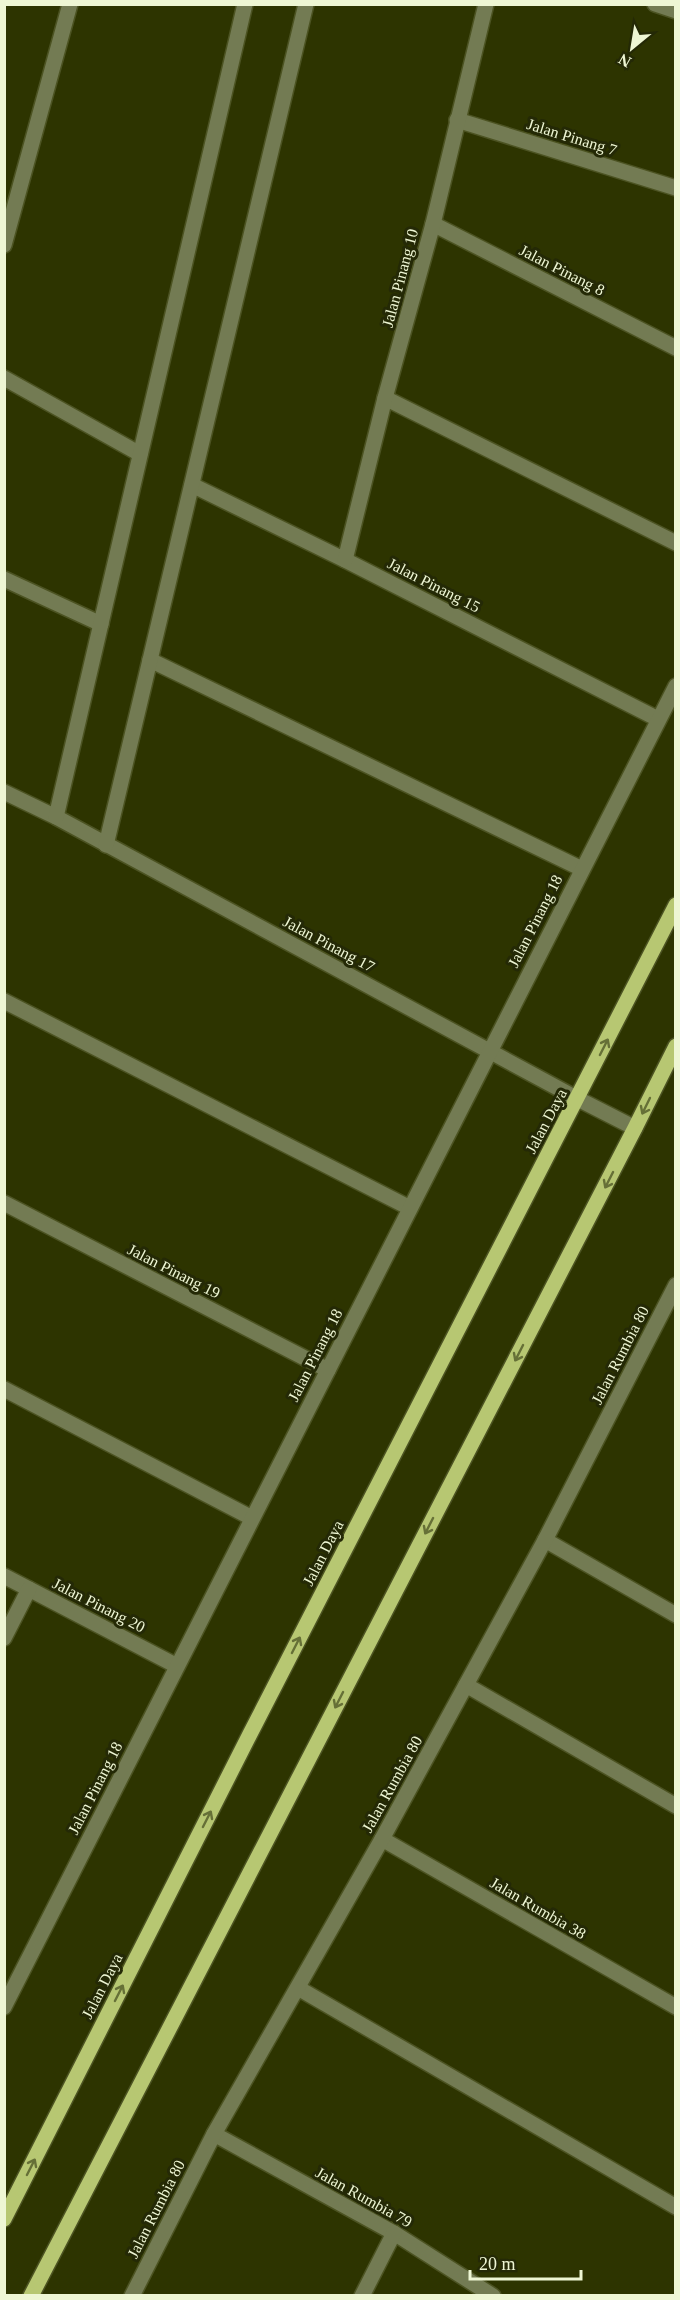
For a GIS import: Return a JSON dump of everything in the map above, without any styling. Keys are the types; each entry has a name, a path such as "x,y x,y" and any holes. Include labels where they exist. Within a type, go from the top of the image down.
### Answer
{"main road":[{"name":"Jalan Daya","path":"4,2219 255,1724 578,1099 675,905"},
{"path":"31,2295 636,1128 675,1046"}],"street":[{"path":"4,244 69,4"},
{"path":"56,817 245,4"},
{"path":"106,845 306,4"},
{"name":"Jalan Pinang 10","path":"345,560 433,224 486,4"},
{"path":"655,4 675,11"},
{"name":"Jalan Pinang 7","path":"458,120 675,188"},
{"name":"Jalan Pinang 8","path":"433,224 675,348"},
{"path":"4,378 140,454"},
{"path":"386,398 675,543"},
{"name":"Jalan Pinang 15","path":"192,485 658,719"},
{"path":"4,579 101,624"},
{"path":"150,660 582,869"},
{"name":"Jalan Pinang 18","path":"4,2007 675,686"},
{"name":"Jalan Pinang 17","path":"4,792 56,817 578,1099 636,1128"},
{"path":"4,1001 410,1208"},
{"name":"Jalan Pinang 19","path":"4,1203 328,1370"},
{"name":"Jalan Rumbia 80","path":"132,2295 214,2134 382,1839 545,1540 675,1285"},
{"path":"4,1389 252,1518"},
{"path":"545,1540 675,1615"},
{"name":"Jalan Pinang 20","path":"4,1576 177,1666"},
{"path":"4,1638 29,1590"},
{"path":"466,1685 675,1806"},
{"name":"Jalan Rumbia 38","path":"382,1839 675,2007"},
{"path":"298,1988 675,2207"},
{"name":"Jalan Rumbia 79","path":"214,2134 394,2233 493,2295"},
{"path":"362,2295 394,2233"}]}
